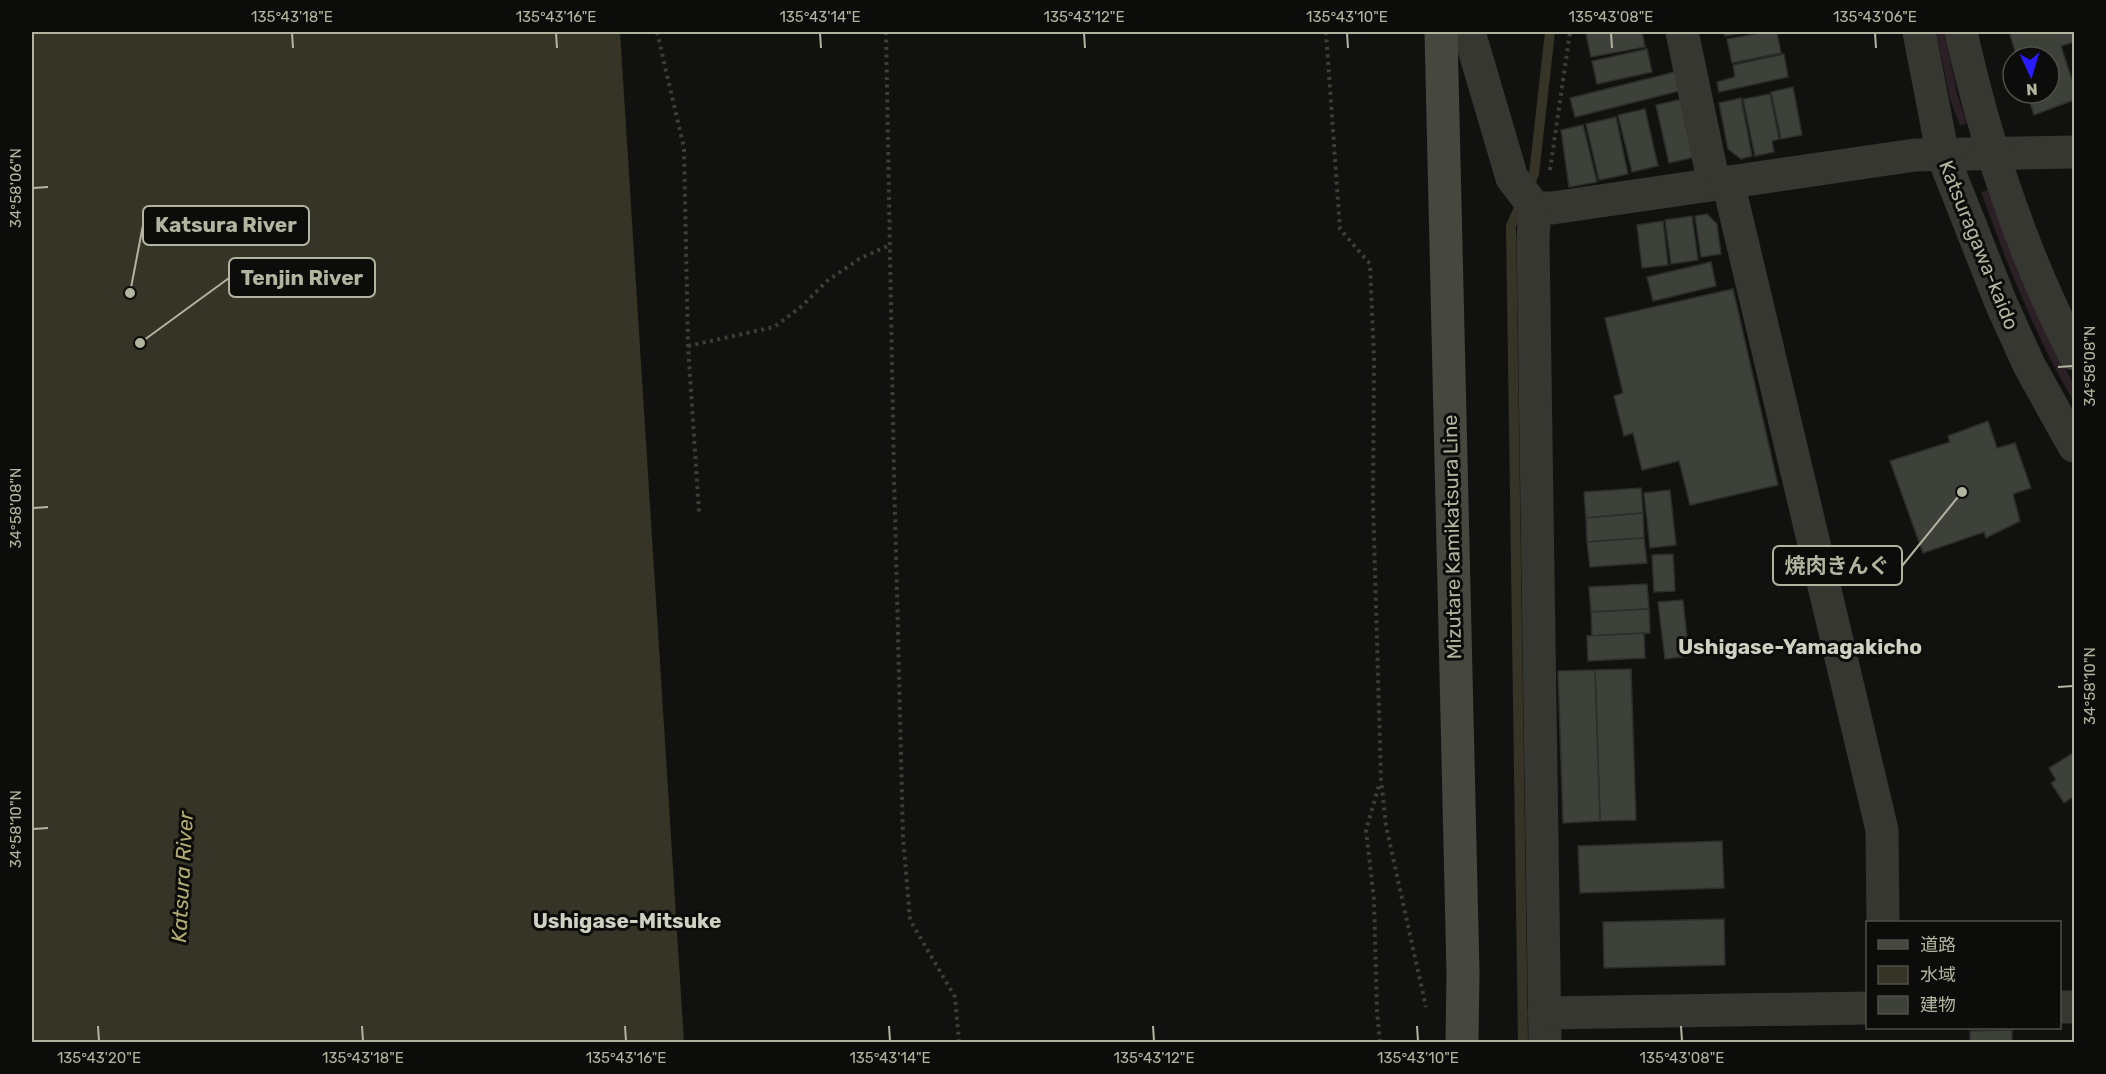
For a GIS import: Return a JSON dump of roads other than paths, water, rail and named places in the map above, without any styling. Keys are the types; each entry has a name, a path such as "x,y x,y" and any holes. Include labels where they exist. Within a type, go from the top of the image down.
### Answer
{"main road":[{"name":"Mizutare Kamikatsura Line","path":"1441,32 1463,973 1462,1042"}],"street":[{"path":"1469,32 1512,178 1540,207"},
{"path":"1682,32 1882,830 1883,921"},
{"name":"Katsuragawa-kaido","path":"1919,32 1943,156 2006,314 2029,365 2074,446"},
{"path":"1961,32 1976,96 2022,240 2040,284 2074,354"},
{"path":"1540,207 1915,155 2074,152"},
{"path":"1540,207 1533,238 1544,1028 1866,1008"}],"water":[{"path":"32,32 620,32 684,1042 32,1042"}],"waterway":[{"path":"1523,1042 1511,226 1534,174 1550,32"}],"place":[{"name":"Katsura River","path":"130,293"},
{"name":"Tenjin River","path":"140,343"},
{"name":"焼肉きんぐ","path":"1962,492"}],"district":[{"name":"Ushigase-Yamagakicho","path":"1800,646"},
{"name":"Ushigase-Mitsuke","path":"627,920"}]}
